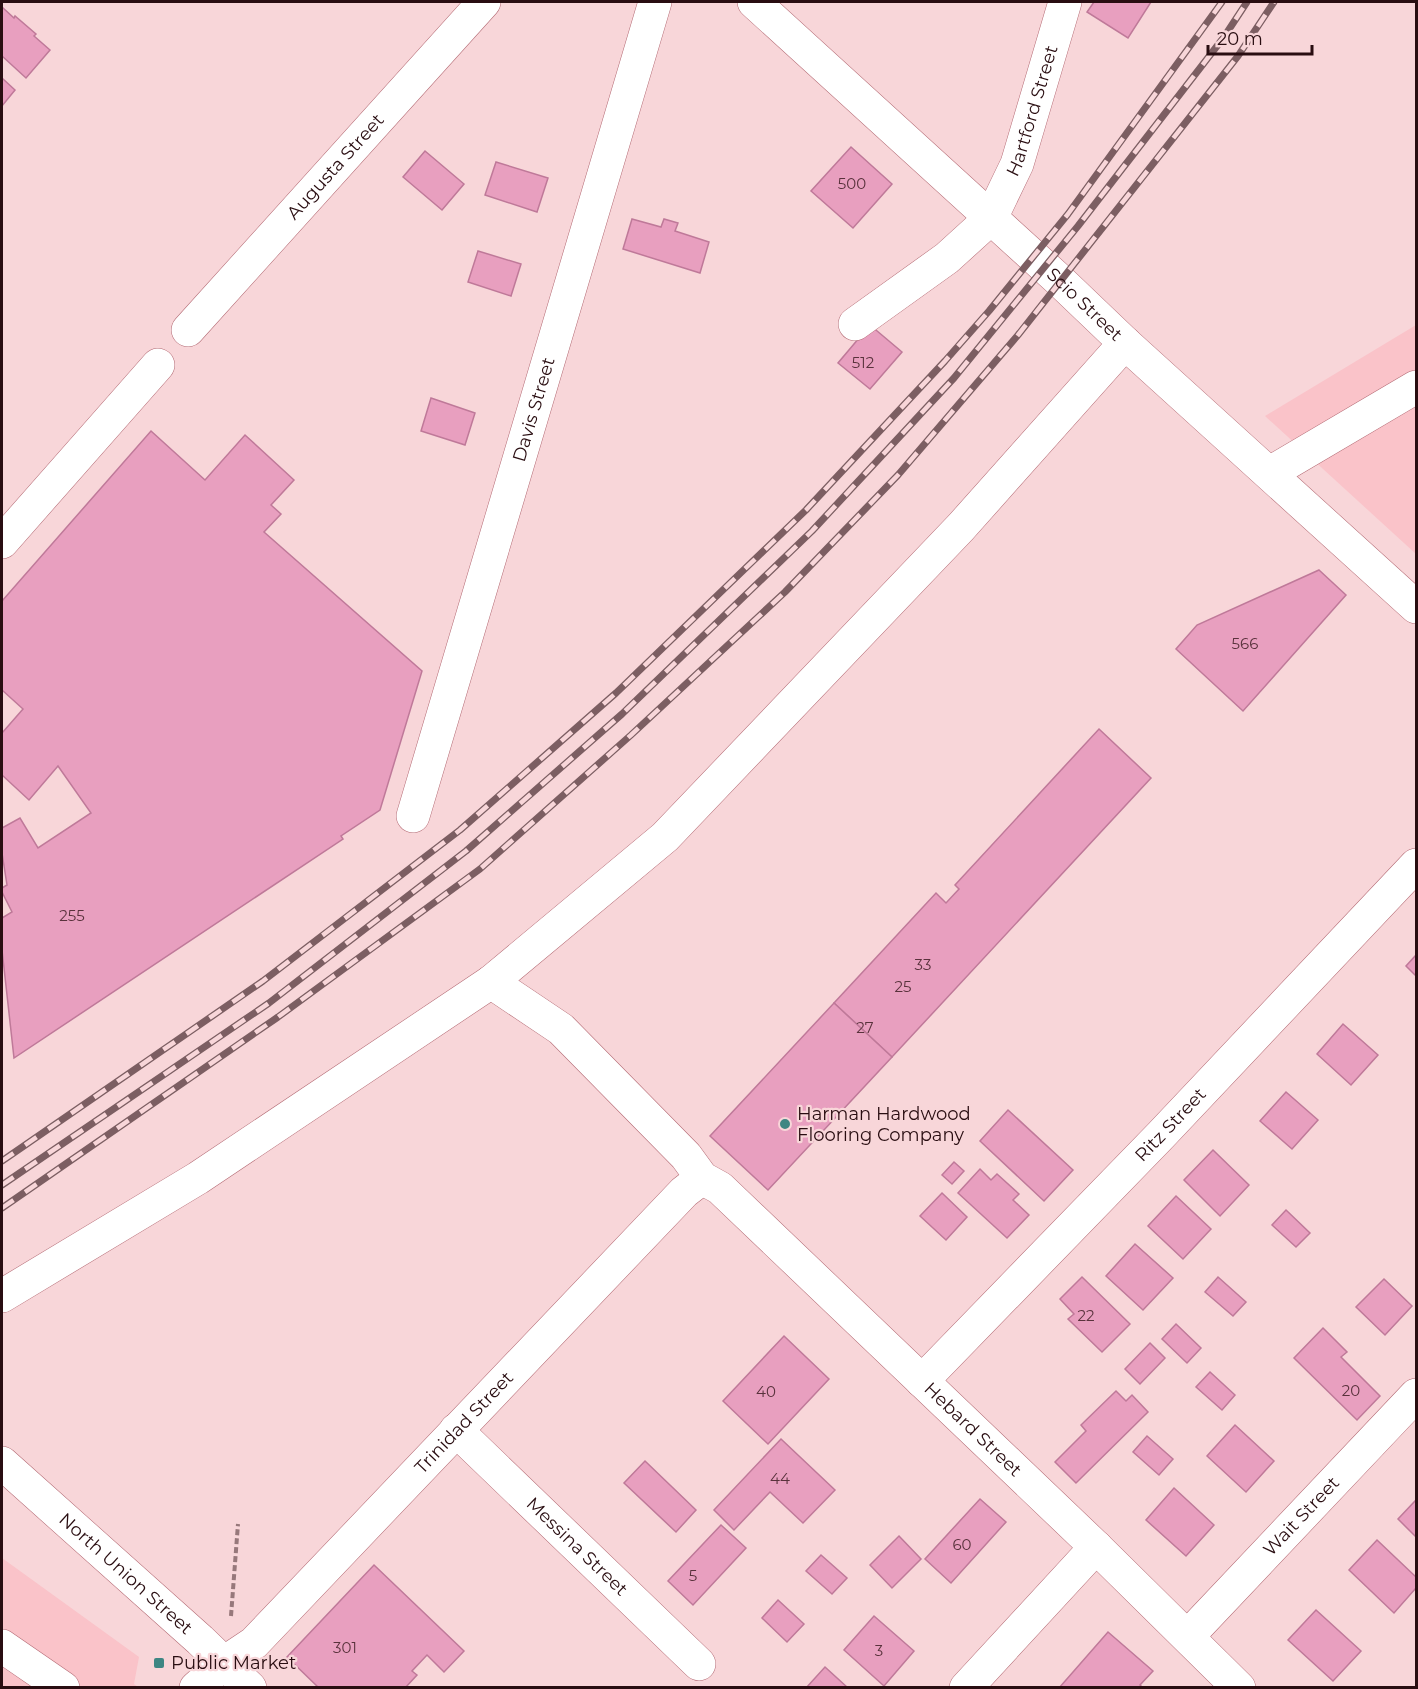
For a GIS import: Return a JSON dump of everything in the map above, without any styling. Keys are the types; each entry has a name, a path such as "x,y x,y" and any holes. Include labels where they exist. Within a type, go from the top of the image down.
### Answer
{"street":[{"name":"Augusta Street","path":"188,330 484,2"},
{"name":"Davis Street","path":"413,816 655,2"},
{"name":"Scio Street","path":"754,2 1416,607"},
{"name":"Hartford Street","path":"991,218 1017,164 1065,2"},
{"path":"855,324 947,258 991,218"},
{"path":"2,1296 198,1179 491,982 665,837 962,527 1125,343"},
{"path":"2,542 158,365"},
{"path":"1270,473 1416,387"},
{"name":"Ritz Street","path":"922,1381 1161,1135 1416,865"},
{"name":"Hebard Street","path":"491,982 561,1029 679,1148 702,1178 720,1188 1096,1547 1239,1688"},
{"name":"Trinidad Street","path":"196,1688 224,1663 254,1643 684,1192 702,1178"},
{"name":"Wait Street","path":"1188,1636 1416,1395"},
{"name":"Messina Street","path":"456,1430 699,1664"},
{"name":"North Union Street","path":"2,1463 250,1688"},
{"path":"966,1688 1096,1547"},
{"path":"2,1646 63,1688"}],"path":[{"path":"231,1618 238,1524"}],"shaded area":[{"path":"1416,325 1416,554 1265,416"},
{"path":"2,1558 139,1657 134,1684 138,1687 2,1687"}],"building":[{"path":"1094,2 1151,2 1128,38 1087,12"},
{"path":"2,7 36,34 34,36 50,50 26,78 2,56"},
{"path":"2,78 15,90 2,106"},
{"path":"851,147 892,184 853,228 811,191"},
{"path":"425,151 464,184 442,210 403,177"},
{"path":"496,162 548,178 537,212 485,195"},
{"path":"632,219 661,227 664,219 678,223 675,231 709,242 700,273 623,249"},
{"path":"478,251 521,264 511,296 468,282"},
{"path":"870,325 902,352 870,389 838,363"},
{"path":"431,398 475,413 465,445 421,431"},
{"path":"151,431 205,480 245,435 294,480 271,505 281,514 264,532 422,671 380,810 341,836 343,839 14,1058 2,950 2,918 12,912 2,892 2,888 7,885 2,853 2,828 20,818 38,848 91,813 58,766 29,800 2,775 2,733 23,709 2,690 2,601"},
{"path":"1319,570 1346,595 1243,711 1176,649 1197,625"},
{"path":"1099,729 1151,778 892,1057 834,1003 936,893 946,903 959,889 955,885"},
{"path":"1416,955 1416,976 1406,966"},
{"path":"834,1003 892,1057 768,1190 710,1136"},
{"path":"1343,1024 1378,1055 1351,1085 1317,1054"},
{"path":"1286,1092 1318,1120 1292,1149 1260,1121"},
{"path":"1008,1110 1073,1170 1044,1201 980,1141"},
{"path":"1213,1150 1249,1185 1220,1216 1184,1180"},
{"path":"954,1162 964,1171 952,1184 942,1175"},
{"path":"980,1169 991,1180 997,1174 1019,1194 1013,1200 1029,1215 1007,1238 958,1193"},
{"path":"942,1193 967,1217 946,1240 920,1216"},
{"path":"1176,1196 1211,1229 1183,1259 1148,1226"},
{"path":"1286,1210 1310,1233 1296,1247 1272,1225"},
{"path":"1135,1244 1173,1278 1143,1310 1106,1276"},
{"path":"1082,1277 1130,1324 1102,1352 1068,1319 1074,1314 1060,1299"},
{"path":"1218,1277 1246,1302 1233,1316 1205,1292"},
{"path":"1384,1279 1412,1306 1385,1335 1356,1307"},
{"path":"1176,1324 1201,1348 1187,1363 1162,1339"},
{"path":"1323,1328 1347,1352 1341,1357 1380,1396 1357,1420 1294,1358"},
{"path":"784,1336 829,1379 768,1444 723,1401"},
{"path":"1150,1343 1165,1358 1140,1384 1125,1369"},
{"path":"1210,1372 1235,1395 1222,1410 1196,1387"},
{"path":"1116,1391 1126,1401 1132,1395 1148,1412 1076,1483 1055,1462 1086,1431 1081,1425"},
{"path":"1235,1425 1274,1461 1246,1492 1207,1456"},
{"path":"1147,1436 1173,1459 1159,1475 1133,1452"},
{"path":"781,1439 835,1490 803,1523 770,1492 734,1530 714,1510"},
{"path":"645,1461 696,1510 676,1532 624,1483"},
{"path":"1174,1488 1214,1525 1186,1556 1146,1520"},
{"path":"980,1499 1006,1522 951,1583 925,1559"},
{"path":"1416,1500 1416,1537 1398,1519"},
{"path":"721,1525 746,1548 693,1605 668,1581"},
{"path":"899,1536 921,1559 892,1588 870,1565"},
{"path":"1377,1540 1416,1577 1416,1588 1394,1613 1349,1570"},
{"path":"821,1555 847,1578 832,1594 806,1571"},
{"path":"374,1565 464,1651 444,1672 427,1655 412,1671 417,1675 405,1688 319,1688 287,1657"},
{"path":"778,1600 804,1624 787,1642 762,1618"},
{"path":"1316,1610 1361,1651 1333,1681 1288,1640"},
{"path":"874,1616 914,1651 884,1686 844,1650"},
{"path":"1108,1632 1153,1671 1140,1685 1143,1688 1059,1688"},
{"path":"825,1667 848,1688 806,1688"}],"railway":[{"path":"2,1161 263,981 460,830 616,693 806,510 989,311 1068,214 1222,2"},
{"path":"2,1185 269,1003 466,851 622,714 812,531 954,378 1078,226 1224,37 1247,2"},
{"path":"2,1208 278,1017 480,869 631,735 785,592 898,475 1018,335 1238,56 1274,2"}],"place":[{"name":"Harman Hardwood Flooring Company","path":"785,1124"},
{"name":"Public Market","path":"159,1663"}]}
